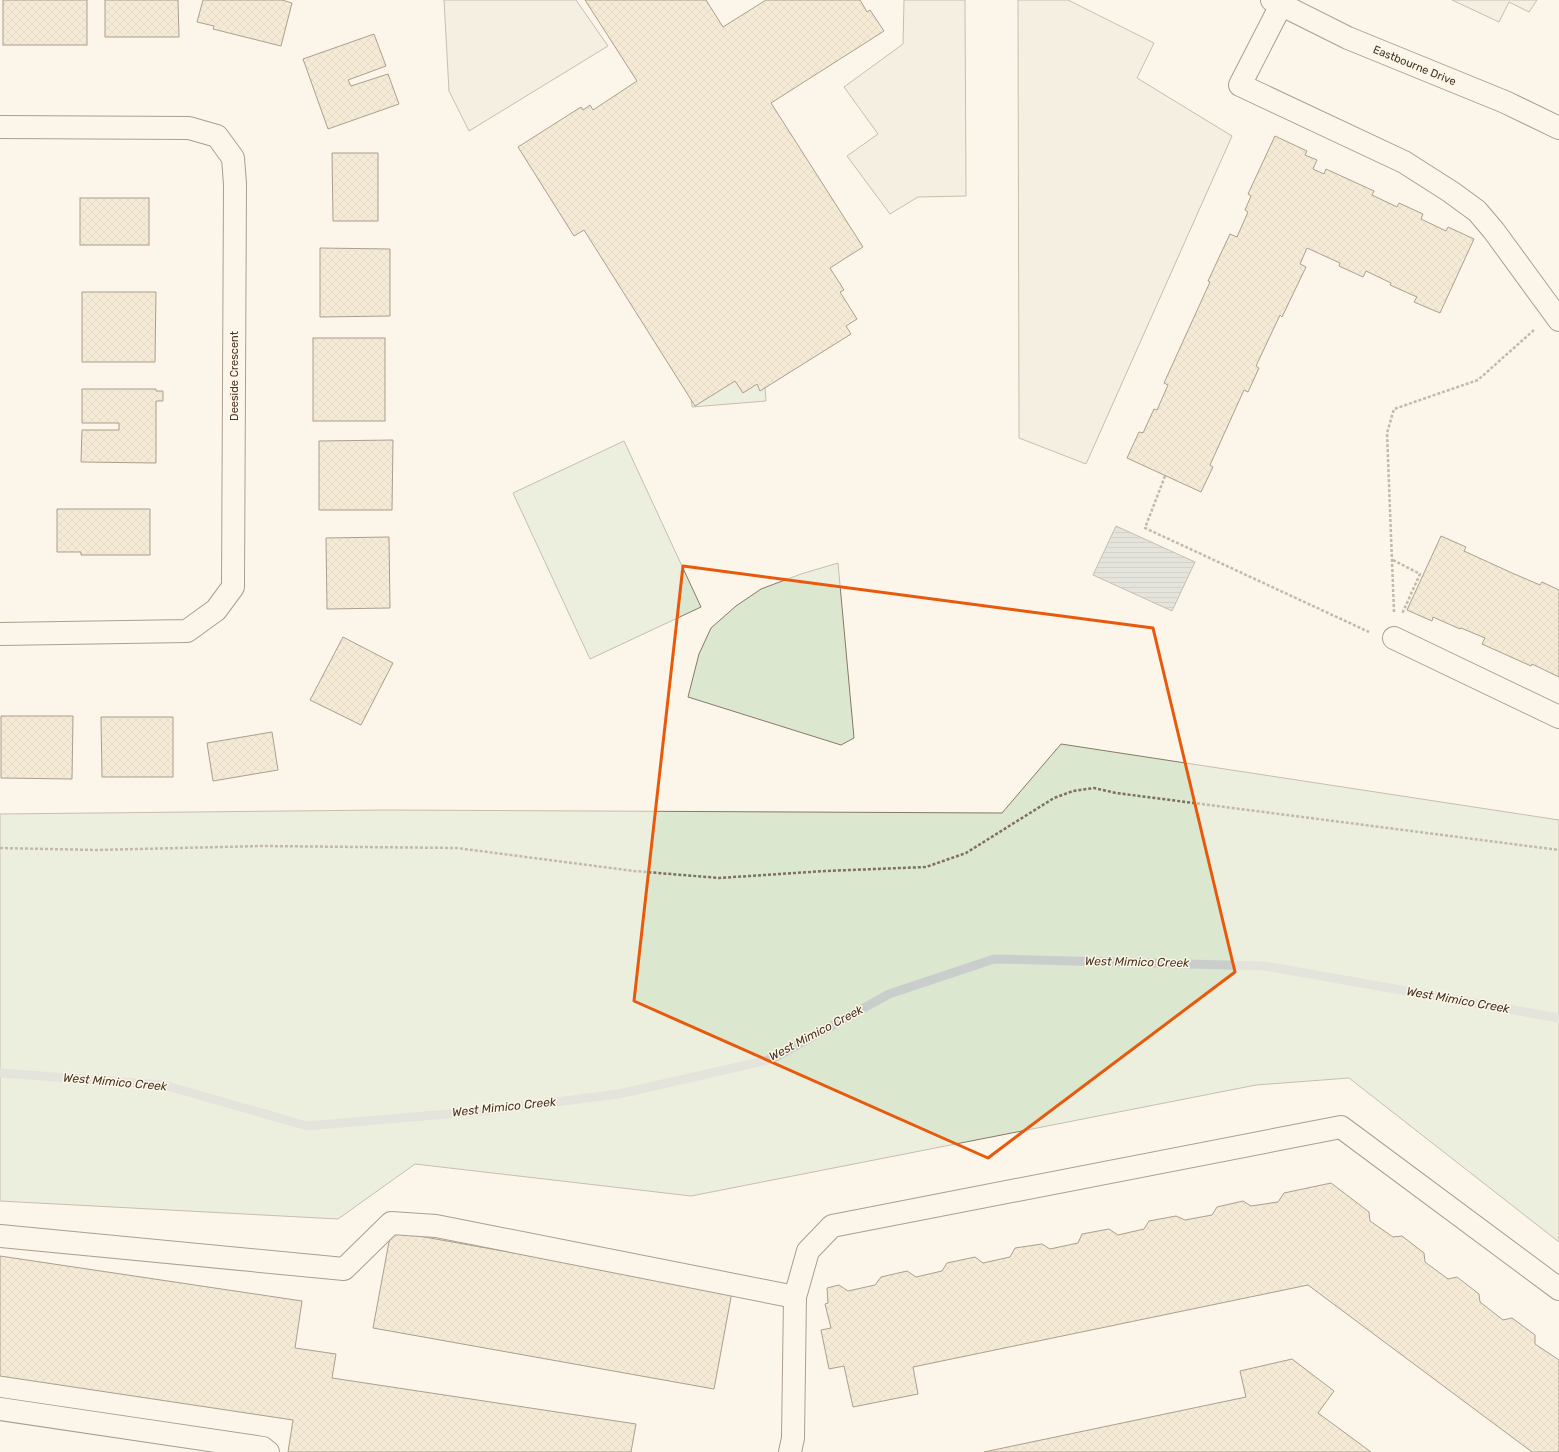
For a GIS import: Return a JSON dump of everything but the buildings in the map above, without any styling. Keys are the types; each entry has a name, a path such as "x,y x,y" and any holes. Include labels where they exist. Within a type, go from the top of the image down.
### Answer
{"street":[{"name":"Eastbourne Drive","path":"1276,3 1348,38 1505,102 1559,128"},
{"path":"1276,3 1240,85 1404,162 1451,192 1477,211 1494,231 1559,320"},
{"name":"Deeside Crescent","path":"0,127 189,128 216,136 232,158 235,184 233,587 216,610 187,631 0,634"},
{"path":"1395,634 1559,717"},
{"path":"790,1452 793,1438 795,1297 808,1250 832,1226 1340,1127 1559,1289"},
{"path":"0,1236 344,1269 390,1223 436,1226 795,1297"},
{"path":"0,1409 263,1448 268,1452"}],"path":[{"path":"1165,476 1145,528 1394,644 1393,560 1387,433 1394,409 1478,380 1538,327"},
{"path":"1393,560 1420,574 1395,634"},
{"path":"0,848 96,850 262,846 457,848 634,871 718,878 926,866 966,853 1054,798 1073,791 1094,788 1116,793 1559,850"}],"highlighted area":[{"path":"683,566 1153,628 1235,972 988,1158 634,1001"}],"green space":[{"path":"761,335 766,401 692,407 686,341"},
{"path":"624,441 701,607 590,659 513,493"},
{"path":"838,563 854,738 841,745 688,697 699,654 711,628 736,606 761,589 801,574"},
{"path":"1061,744 1559,820 1559,1242 1349,1078 1256,1085 691,1196 415,1164 338,1219 0,1201 0,814 385,810 1002,813"}],"shaded area":[{"path":"444,0 576,0 608,46 469,131 449,91"},
{"path":"904,0 965,0 966,196 918,197 890,214 847,156 878,134 844,87 903,44"},
{"path":"1018,0 1068,0 1154,43 1137,78 1232,136 1086,464 1019,438"},
{"path":"1452,0 1537,0 1529,12 1509,2 1499,22"},
{"path":"1116,526 1195,562 1172,611 1093,575"}],"waterway":[{"name":"West Mimico Creek","path":"0,1073 164,1085 307,1126 483,1111 619,1094 772,1059 889,994 994,959 1265,966 1559,1018"}]}
